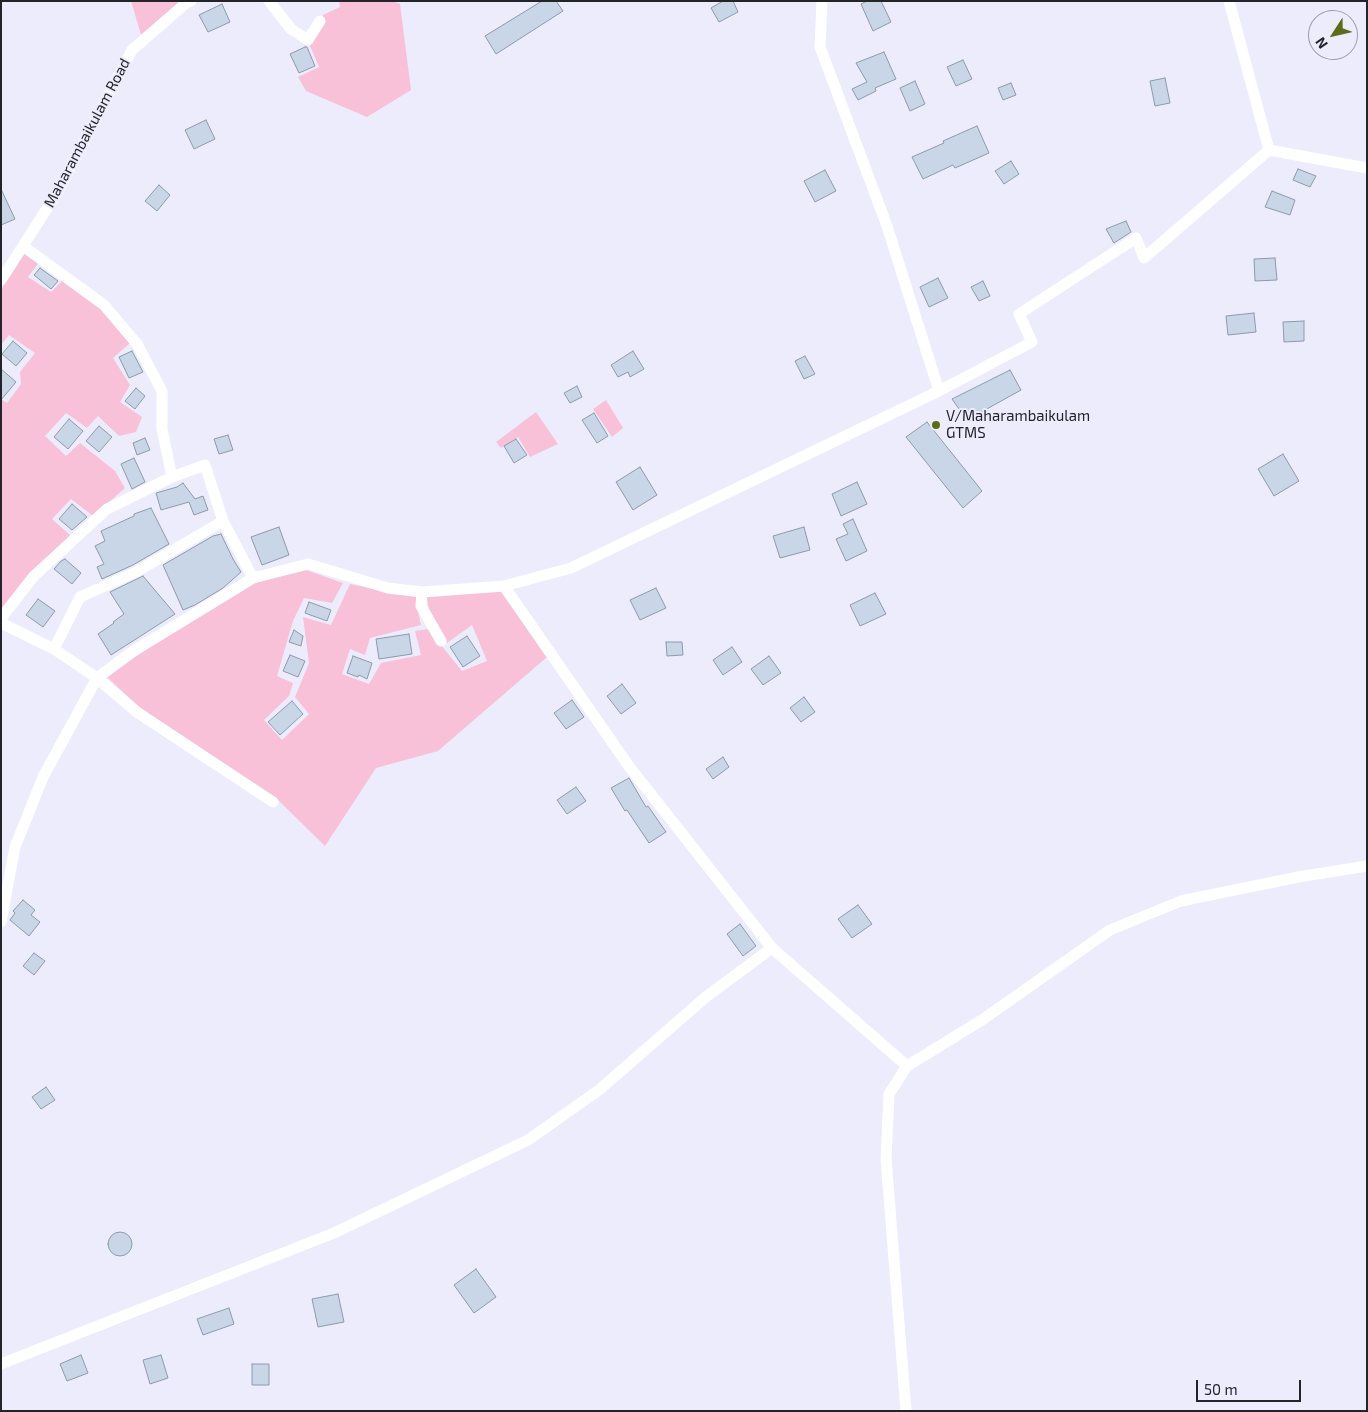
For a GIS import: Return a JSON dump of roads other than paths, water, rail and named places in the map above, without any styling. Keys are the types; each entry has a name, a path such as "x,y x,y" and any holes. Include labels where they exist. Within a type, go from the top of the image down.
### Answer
{"street":[{"path":"270,1 291,29 308,40 320,22"},
{"path":"822,1 820,47 887,226 940,391"},
{"path":"1229,1 1269,150"},
{"name":"Maharambaikulam Road","path":"1,280 57,193 132,50 187,2"},
{"path":"1,922 15,848 29,812 43,777 97,678 132,652 253,578 308,564 388,588 422,592 504,586 571,568 940,391 1032,342 1019,314 1136,238 1144,258 1269,150"},
{"path":"1269,150 1367,168"},
{"path":"23,246 104,305 137,344 162,391 162,429 172,477"},
{"path":"1,618 34,576 108,509 172,477 205,465 223,521 253,578"},
{"path":"54,649 80,597 136,572 223,521"},
{"path":"504,586 628,765 772,948 907,1066"},
{"path":"422,592 421,606 441,641"},
{"path":"1,623 54,649 97,678 138,713 273,802"},
{"path":"906,1411 886,1158 889,1094 907,1066 982,1020 1110,930 1181,901 1298,877 1367,866"},
{"path":"1,1364 334,1233 528,1140 599,1090 708,996 772,948"}],"place":[{"name":"V/Maharambaikulam GTMS","path":"936,425"}]}
